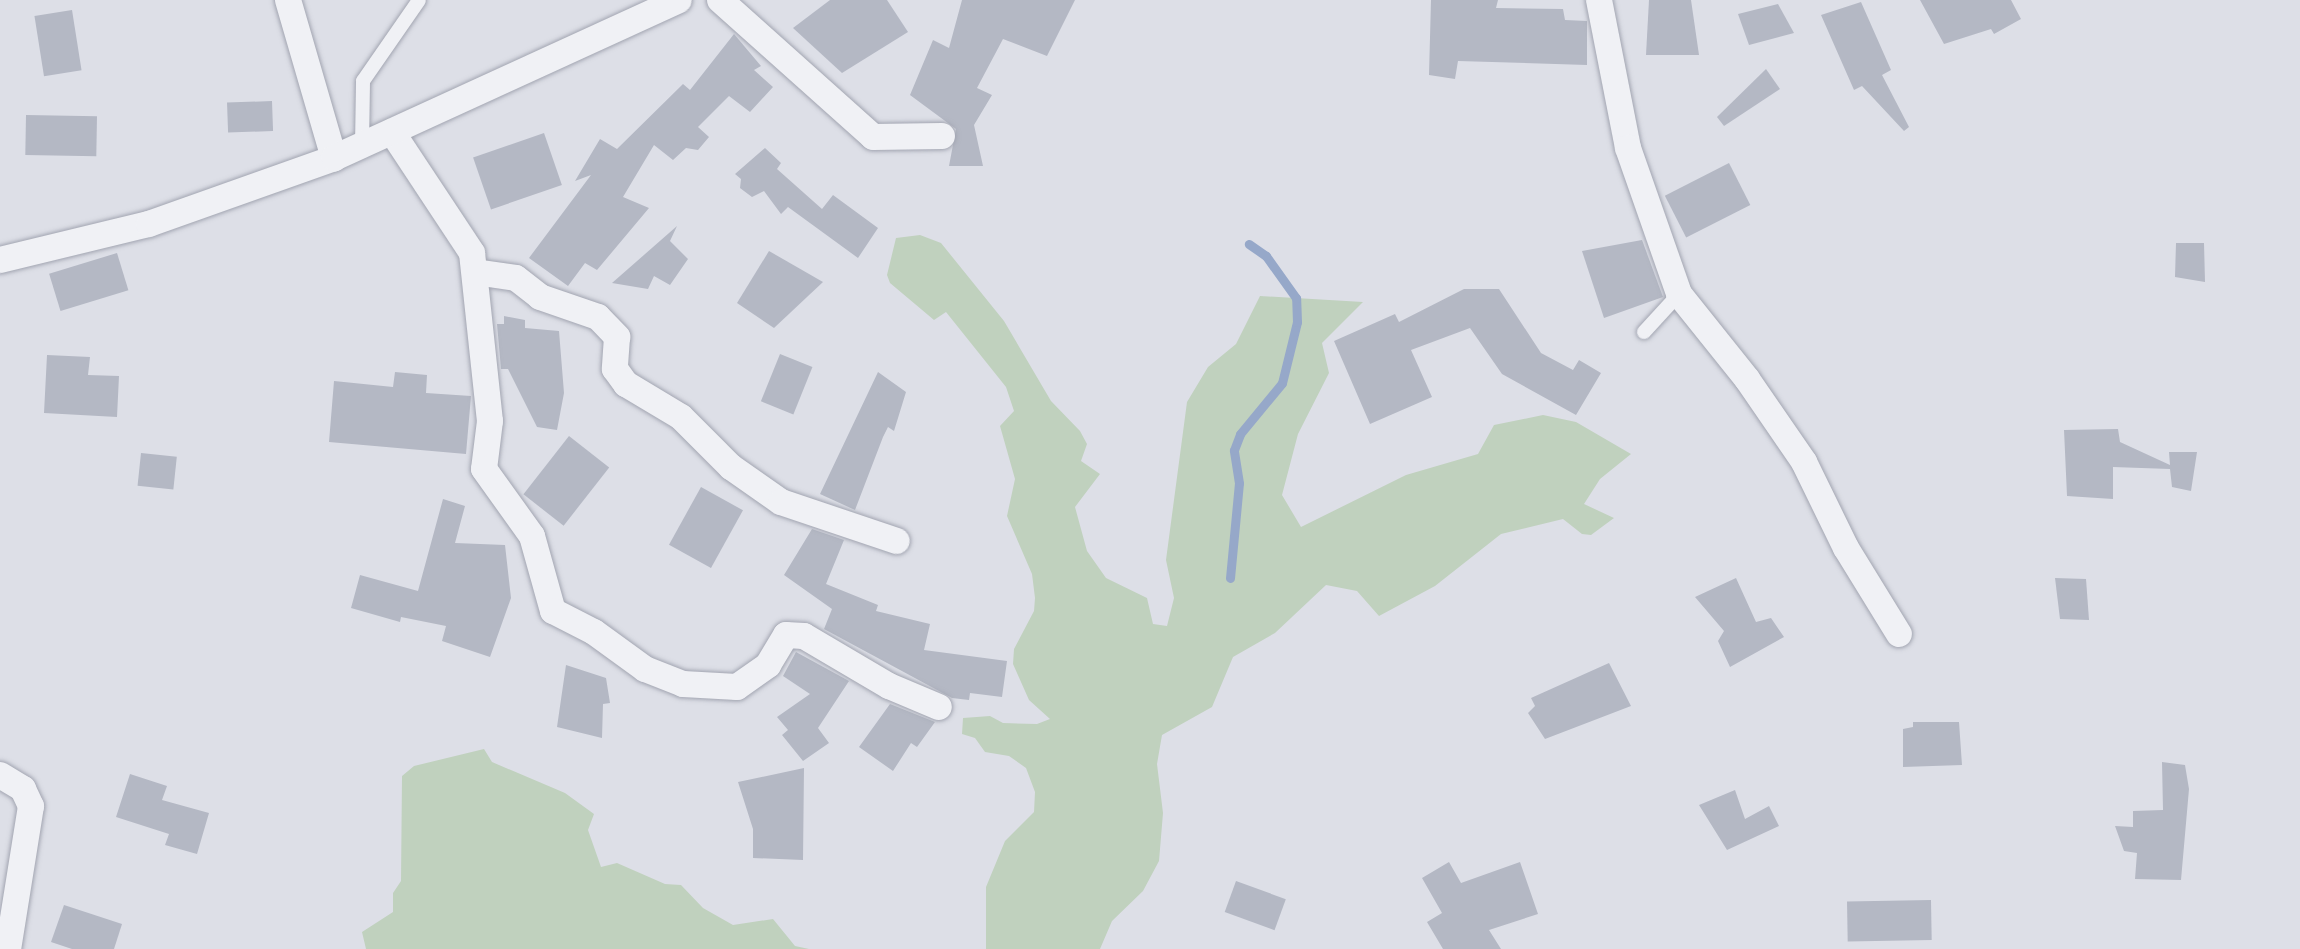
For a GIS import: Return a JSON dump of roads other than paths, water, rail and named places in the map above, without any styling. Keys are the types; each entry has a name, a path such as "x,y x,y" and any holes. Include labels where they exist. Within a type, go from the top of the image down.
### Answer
{"street":[{"path":"288,0 334,158"},
{"path":"1,255 149,224 334,158 679,0"},
{"path":"720,0 873,137 942,136"},
{"path":"1599,0 1628,148 1679,294 1747,379 1804,462 1846,548 1899,634"},
{"path":"392,132 472,253 490,421 484,469 532,536 553,611 594,632 645,669 683,684 737,687 768,665 786,635 795,635 939,707"},
{"path":"475,272 516,278 540,297 598,317 617,337 615,369 626,384 681,417 731,467 781,502 897,541"},
{"path":"0,775 23,789 31,806 8,949"}],"lane":[{"path":"362,146 363,81 419,0"},
{"path":"1644,332 1679,294"}],"waterway":[{"path":"1230,578 1239,483 1234,450 1240,434 1282,383 1297,322 1296,298 1266,256 1249,244"}]}
